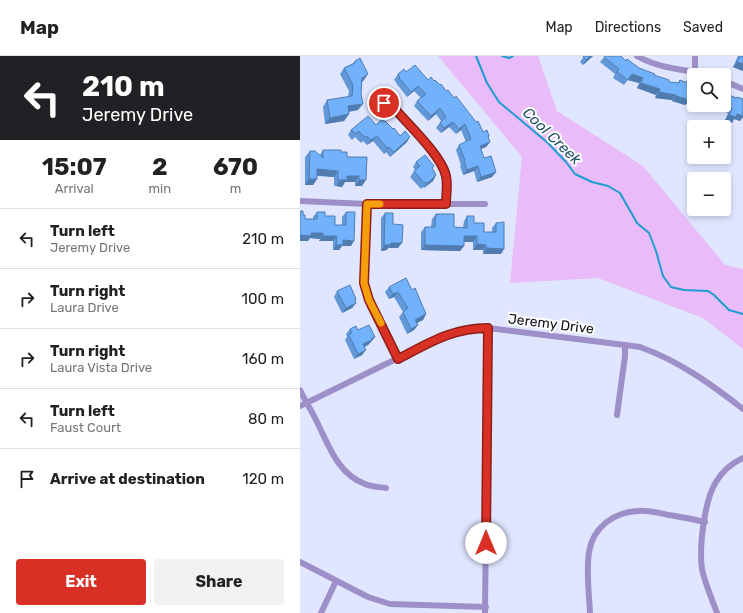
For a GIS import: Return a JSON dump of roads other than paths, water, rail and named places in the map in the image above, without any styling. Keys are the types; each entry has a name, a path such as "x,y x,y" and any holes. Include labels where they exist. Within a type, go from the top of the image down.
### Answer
{"street":[{"path":"637,56 658,65 687,70"},
{"path":"695,56 695,68"},
{"path":"731,84 743,89"},
{"path":"384,103 393,107 437,157 446,175 446,204"},
{"path":"300,201 367,204 485,204"},
{"path":"367,204 364,283 369,300 398,359"},
{"path":"300,562 374,599 390,604 486,610 488,328"},
{"name":"Jeremy Drive","path":"300,406 443,336 467,329 488,328 625,344 651,351 713,385 743,409"},
{"path":"617,415 625,356 625,344"},
{"path":"300,390 332,452 344,470 350,476 366,485 386,488"},
{"path":"717,613 703,571 701,550 705,522 710,494 716,482 730,466 743,458"},
{"path":"590,613 588,564 589,550 597,532 604,523 619,514 639,511 705,522"},
{"path":"321,613 336,581"}],"waterway":[{"name":"Cool Creek","path":"476,56 487,83 499,102 548,143 575,174 592,182 608,186 620,193 637,223 649,233 663,276 671,287 684,290 708,291 729,310 743,314"},
{"path":"502,56 509,58 513,56"}]}
